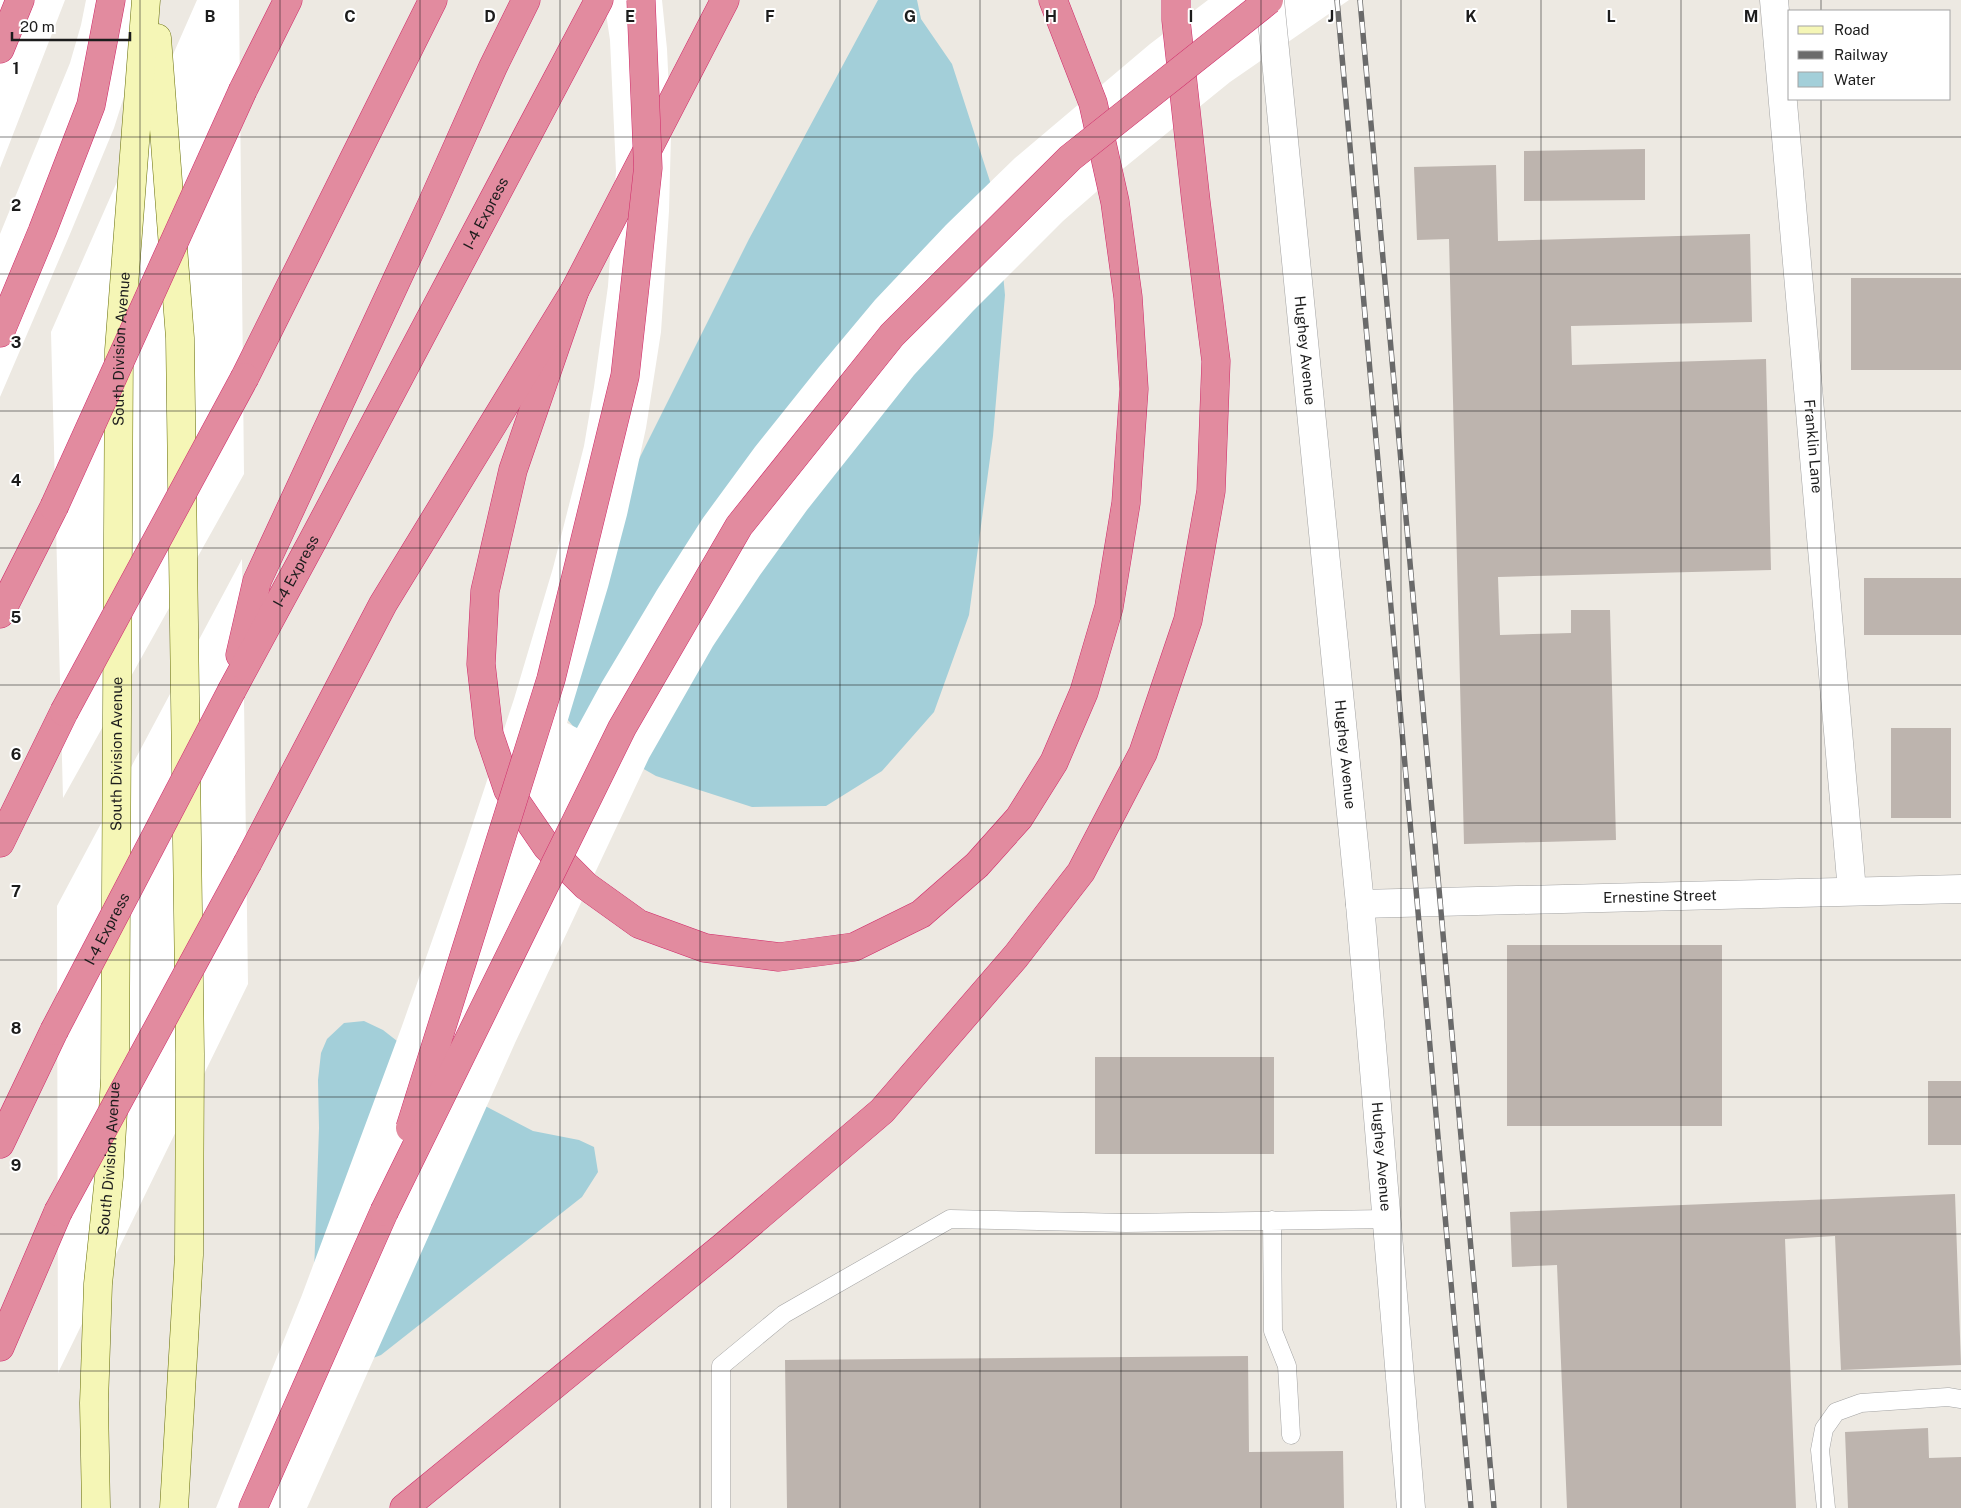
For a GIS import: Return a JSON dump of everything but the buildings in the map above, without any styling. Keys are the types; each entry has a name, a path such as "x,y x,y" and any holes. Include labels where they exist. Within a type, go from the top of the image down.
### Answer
{"highway":[{"path":"0,49 20,0"},
{"path":"0,333 42,232 91,104 111,0"},
{"path":"0,614 54,507 243,90 288,0"},
{"path":"0,843 64,712 245,377 434,0"},
{"path":"232,690 257,581 431,206 493,67 526,0"},
{"name":"I-4 Express","path":"0,1144 54,1031 232,690 599,0"},
{"path":"384,1212 551,679 625,376 648,168 641,0"},
{"path":"0,1347 58,1212 248,862 383,604 575,290 725,0"},
{"path":"575,290 513,470 485,591 481,664 489,734 508,790 546,847 586,886 639,924 705,948 779,957 854,946 921,914 977,866 1019,818 1054,762 1084,692 1109,607 1126,503 1134,389 1128,296 1115,202 1092,103 1053,0"},
{"path":"404,1508 724,1246 882,1111 1016,956 1081,872 1144,753 1188,620 1210,491 1216,361 1196,202 1176,20 1176,0"},
{"path":"253,1508 384,1212 622,728 739,526 892,336 1070,158 1270,0"}],"street":[{"name":"South Division Avenue","path":"96,1508 94,1402 98,1284 110,1178 115,1079 119,350 146,0"},
{"path":"154,0 180,358 190,1054 189,1255 174,1508"},
{"name":"Hughey Avenue","path":"1270,0 1360,904 1411,1508"},
{"name":"Franklin Lane","path":"1774,0 1852,891"},
{"name":"Ernestine Street","path":"1360,904 1961,889"}],"lane":[{"path":"721,1508 721,1366 784,1314 950,1219 1126,1223 1387,1219"},
{"path":"1272,1220 1273,1331 1287,1366 1291,1435"},
{"path":"1826,1508 1820,1450 1824,1428 1836,1412 1861,1403 1948,1397 1961,1399"}],"water":[{"path":"878,0 917,0 921,19 952,64 996,200 1005,295 993,436 969,615 934,712 882,771 826,806 752,807 656,776 577,731 563,714 635,467 749,239"},
{"path":"364,1021 383,1030 470,1098 533,1131 579,1140 594,1147 598,1172 582,1197 381,1355 352,1366 313,1303 319,1128 318,1080 321,1053 327,1039 344,1023"}],"pier":[{"path":"0,0 65,0 0,168"},
{"path":"86,0 147,0 138,52 114,128 0,397 0,234 70,63"},
{"path":"197,0 239,0 244,474 63,798 51,332"},
{"path":"604,0 662,0 667,49 671,134 669,211 661,332 646,428 627,515 608,587 567,723 577,728 657,590 703,518 755,447 875,300 946,225 1015,158 1150,44 1208,0 1349,0 1230,82 1119,172 1063,221 973,311 914,375 807,510 760,575 713,646 649,758 515,1043 307,1508 216,1508 302,1295 402,1026 465,847 514,699 553,568 584,446 608,286 616,171 610,40"},
{"path":"242,559 248,984 58,1373 57,906"}],"railway":[{"path":"1337,0 1471,1508"},
{"path":"1360,0 1494,1508"}]}
